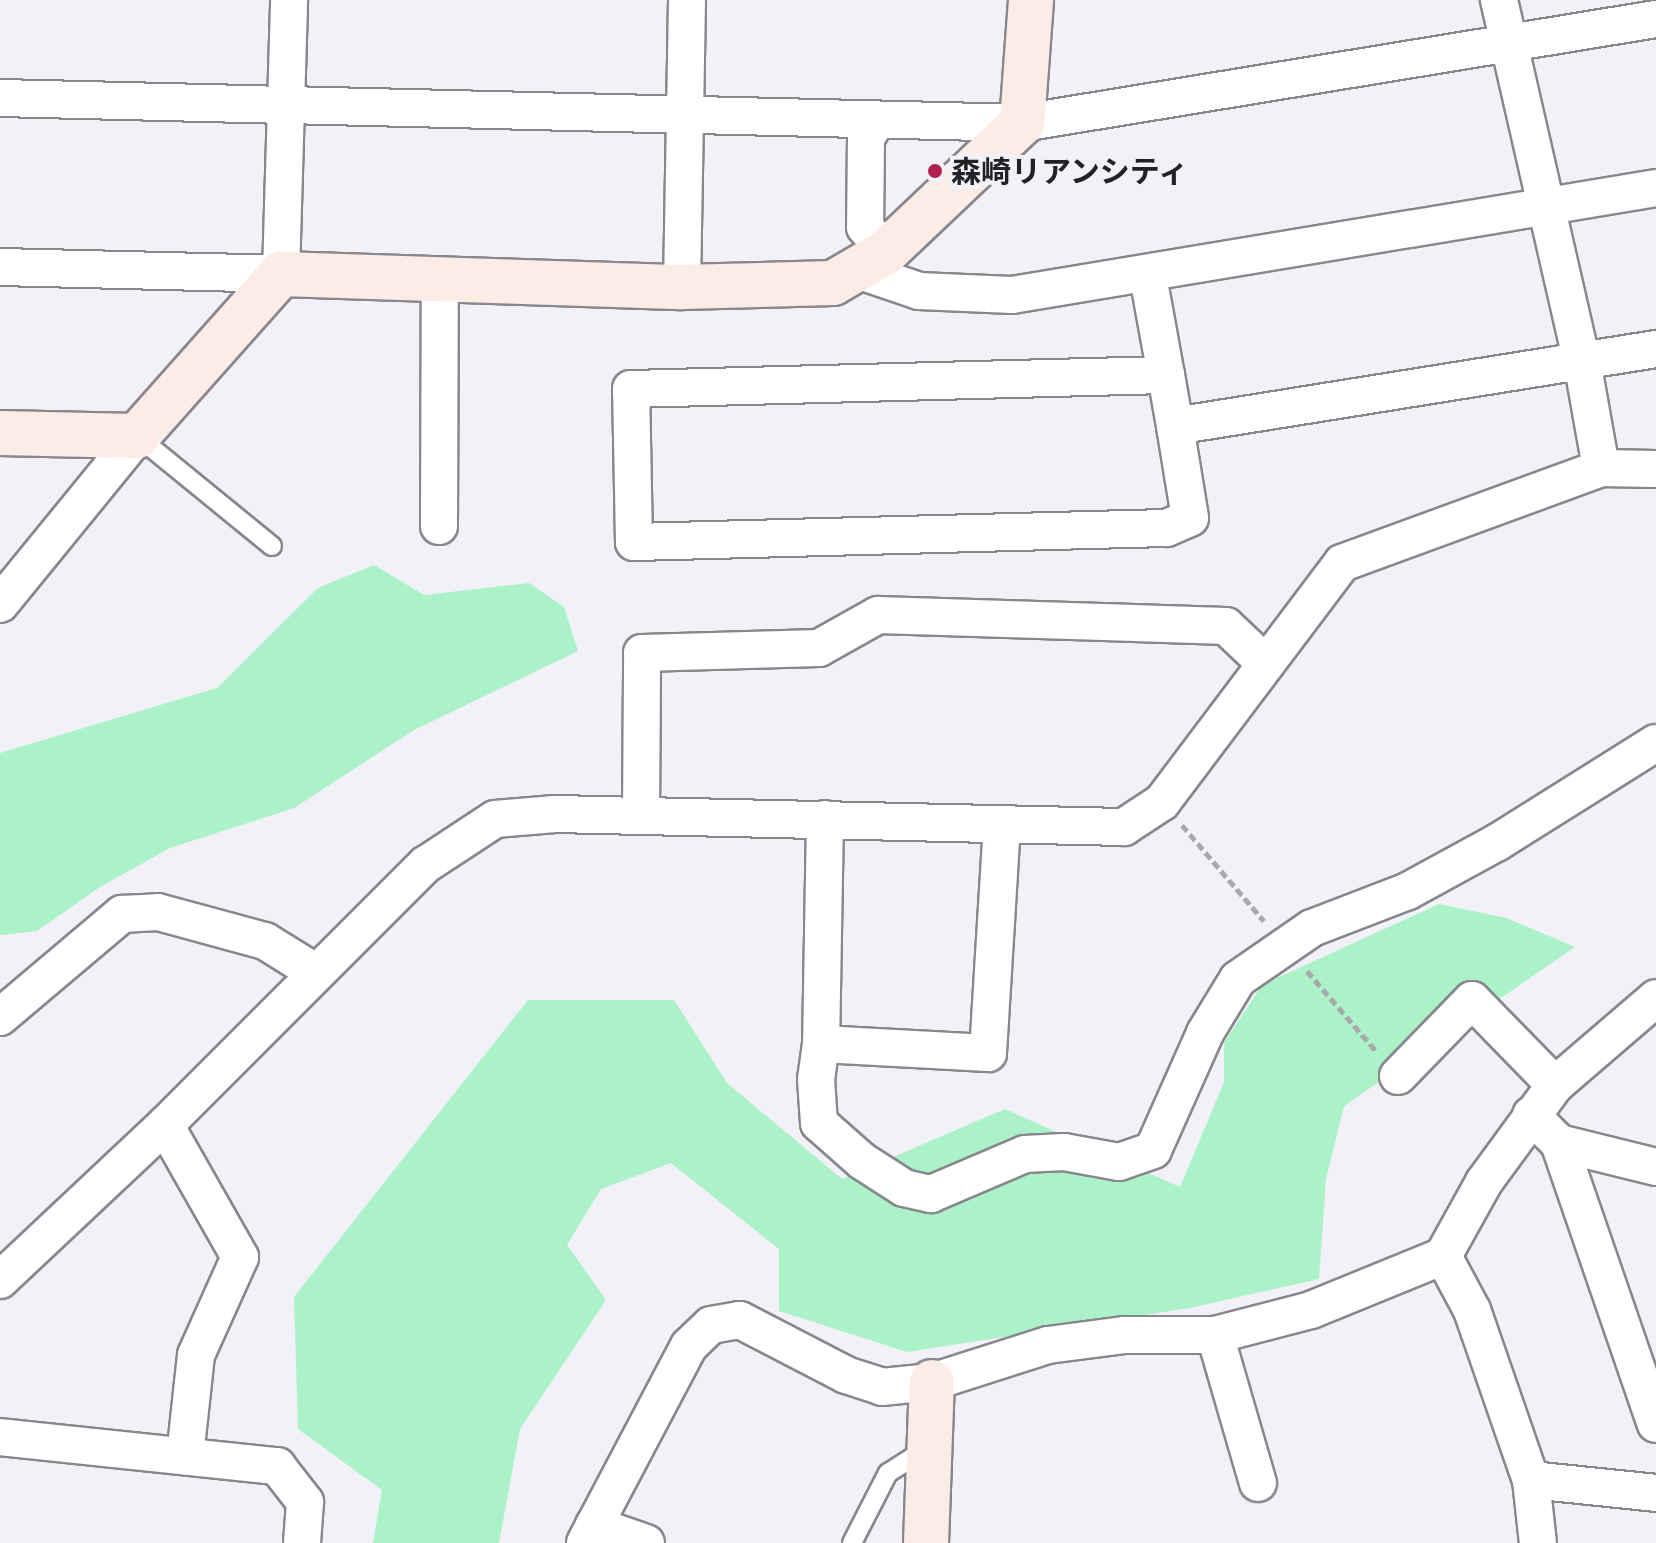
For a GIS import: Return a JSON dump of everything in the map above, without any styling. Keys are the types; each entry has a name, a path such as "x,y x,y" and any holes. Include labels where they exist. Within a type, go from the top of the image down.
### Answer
{"street":[{"path":"0,604 137,436 281,274 289,0"},
{"path":"682,287 687,0"},
{"path":"0,267 682,287 833,283 873,261 1022,123 1031,0"},
{"path":"1499,0 1582,361 1601,468"},
{"path":"0,98 1022,123 1656,19"},
{"path":"877,120 866,138 865,227 873,261 919,291 1012,295 1148,276 1656,188"},
{"path":"1148,276 1166,375 1175,426 1190,518 1166,528 634,542 631,389 1166,375"},
{"path":"439,526 440,279"},
{"path":"1175,426 1656,349"},
{"path":"0,433 137,436"},
{"path":"0,1280 165,1125 425,865 495,819 555,814 1124,827 1162,802 1342,563 1601,468 1656,469"},
{"path":"641,816 642,653 819,648 878,615 1226,626 1265,663"},
{"path":"825,819 821,1044 816,1079 819,1123 862,1161 904,1188 931,1194 1025,1154 1064,1152 1119,1162 1153,1150 1205,1033 1238,979 1312,928 1408,891 1498,842 1656,743"},
{"path":"821,1044 988,1053 1002,824"},
{"path":"0,1017 122,914 158,912 265,941 315,972"},
{"path":"646,1543 589,1534 689,1346 711,1325 740,1320 846,1375 882,1387 932,1382 1048,1345 1125,1335 1215,1335 1311,1310 1443,1256 1484,1182 1555,1085 1656,998"},
{"path":"1398,1076 1472,1000 1555,1085"},
{"path":"1531,1115 1559,1143 1656,1424"},
{"path":"165,1125 240,1257 196,1355 185,1456"},
{"path":"1559,1143 1656,1167"},
{"path":"1443,1256 1472,1310 1531,1480 1538,1543"},
{"path":"1215,1335 1258,1483"},
{"path":"926,1543 932,1382"},
{"path":"0,1437 277,1466 305,1502 302,1543"},
{"path":"1531,1480 1656,1493"}],"lane":[{"path":"137,436 272,546"},
{"path":"852,1543 888,1473 932,1445"}],"green space":[{"path":"374,565 424,595 529,583 564,607 578,651 414,730 294,808 170,848 100,887 37,931 0,935 0,753 217,688 318,588"},
{"path":"1439,904 1506,918 1575,947 1344,1106 1326,1179 1319,1279 1190,1308 907,1352 779,1311 779,1249 671,1163 601,1189 567,1245 606,1300 520,1429 499,1543 373,1543 382,1490 298,1429 294,1297 528,1000 674,1000 727,1083 842,1179 1005,1109 1180,1187 1224,1082 1224,1043 1262,985"}],"place":[{"name":"森崎リアンシティ","path":"935,171"}]}
